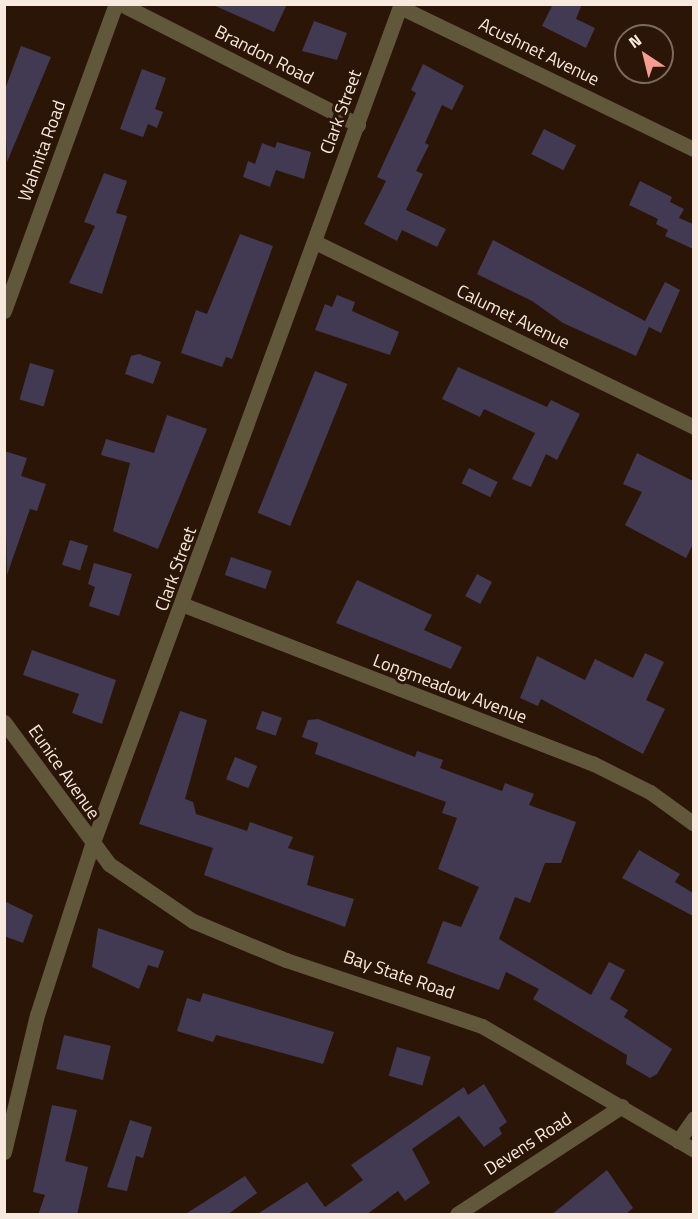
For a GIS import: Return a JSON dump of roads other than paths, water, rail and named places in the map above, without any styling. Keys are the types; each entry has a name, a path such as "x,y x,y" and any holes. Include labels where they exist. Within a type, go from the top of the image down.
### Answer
{"street":[{"name":"Wahnita Road","path":"4,311 116,4"},
{"name":"Brandon Road","path":"121,4 358,125"},
{"name":"Clark Street","path":"4,1152 40,1005 92,845 184,605 401,6"},
{"name":"Acushnet Avenue","path":"401,6 693,149"},
{"name":"Calumet Avenue","path":"315,242 693,427"},
{"name":"Longmeadow Avenue","path":"184,605 592,763 650,792 693,824"},
{"name":"Eunice Avenue","path":"4,722 92,845"},
{"name":"Bay State Road","path":"92,845 130,882 193,921 267,953 482,1026 622,1106 693,1150"},
{"name":"Devens Road","path":"457,1215 622,1106"},
{"path":"678,1141 693,1118"}]}
